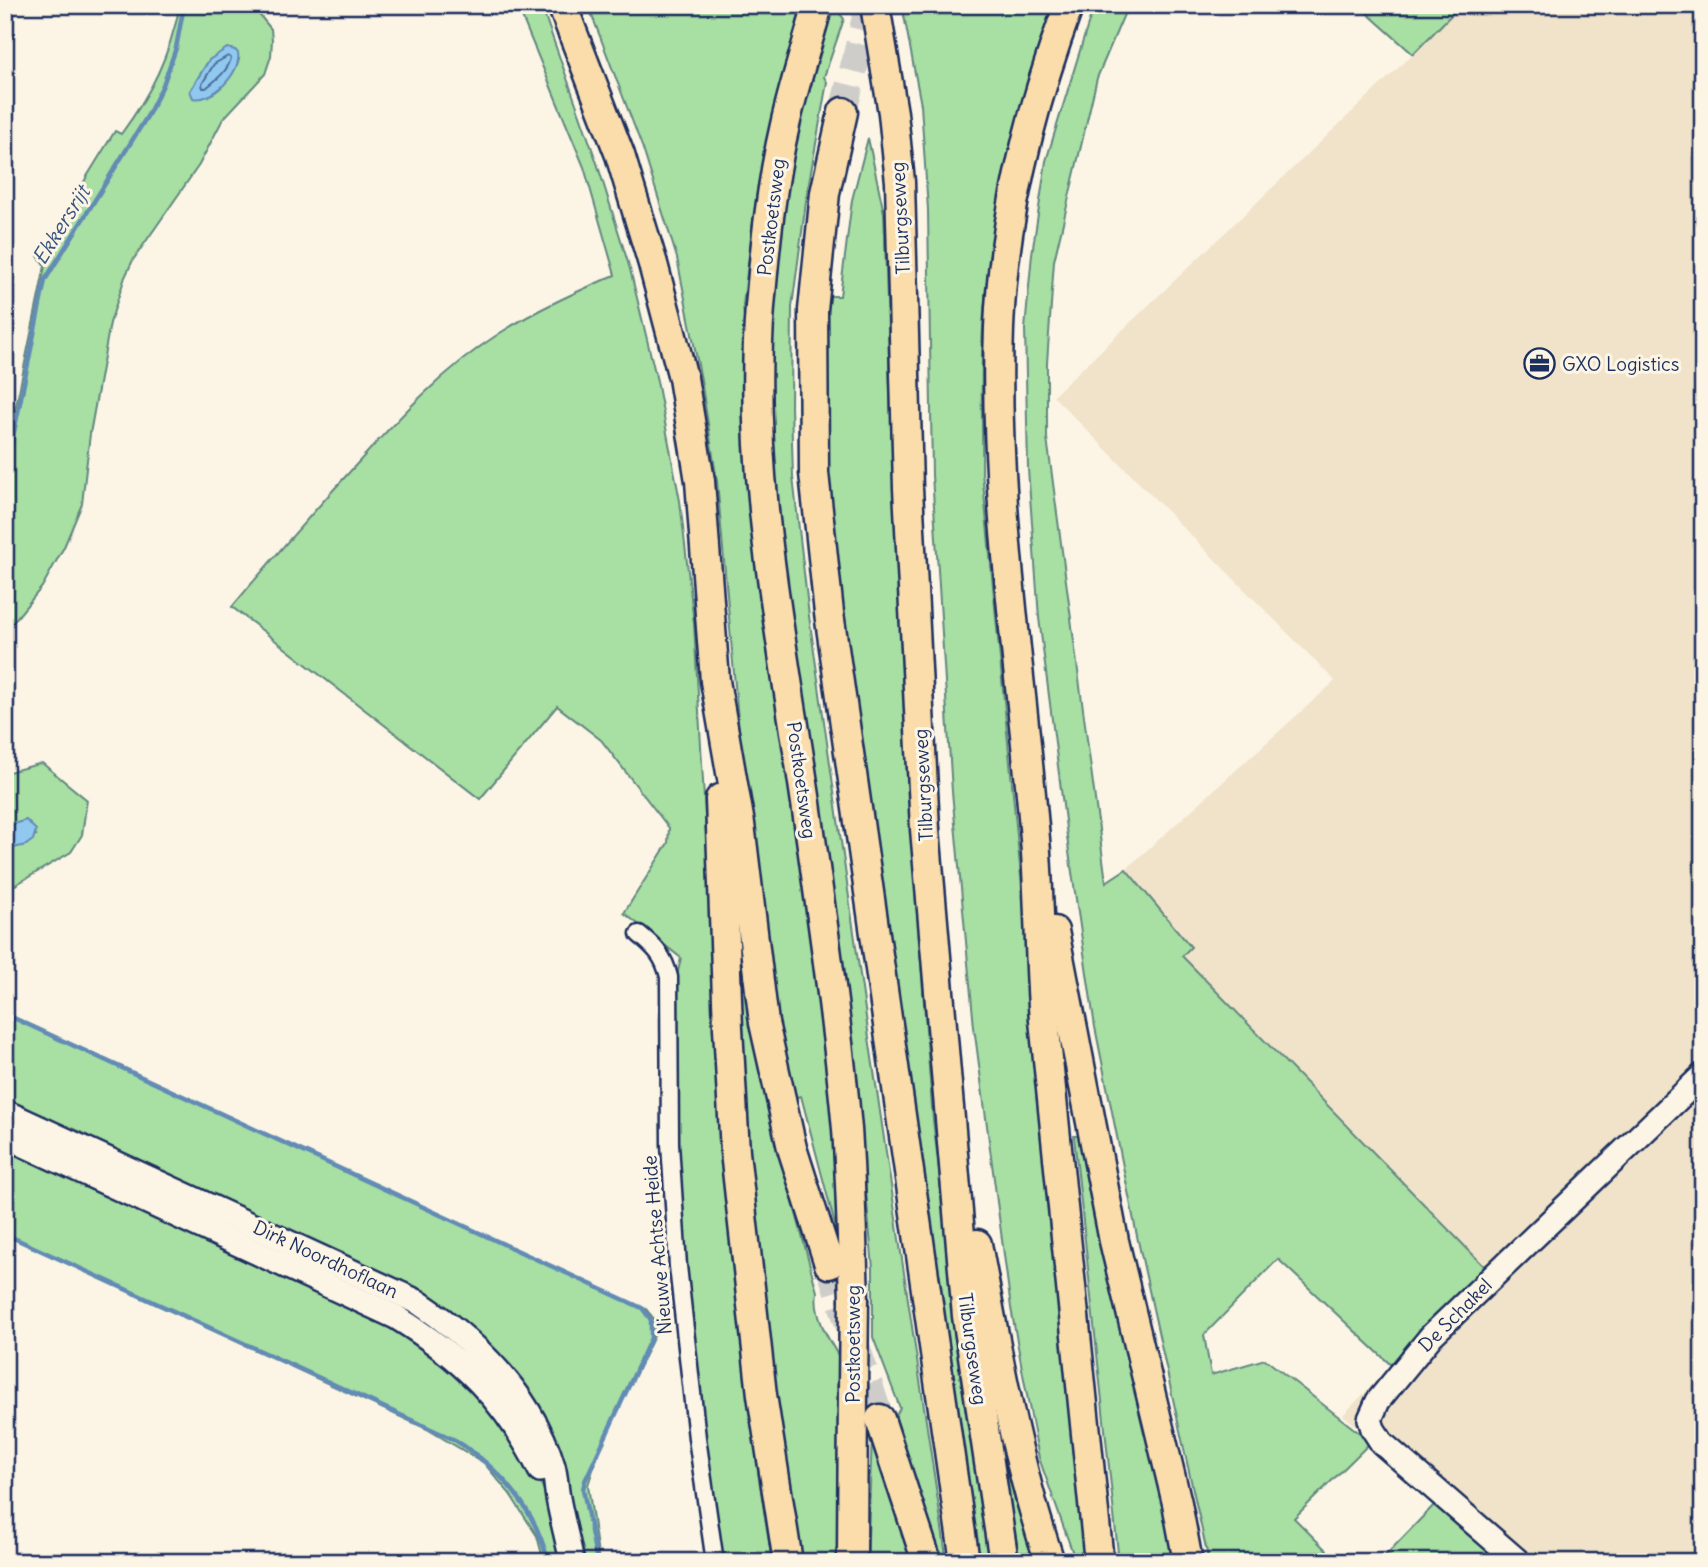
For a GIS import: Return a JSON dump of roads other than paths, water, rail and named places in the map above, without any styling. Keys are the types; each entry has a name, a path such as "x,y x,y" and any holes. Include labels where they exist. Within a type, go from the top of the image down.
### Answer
{"highway":[{"path":"562,5 621,156 653,264 683,378 700,481 715,681 735,1152 762,1395 788,1562"},
{"name":"Postkoetsweg","path":"818,5 785,125 773,186 760,309 758,405 761,480 777,619 806,804 847,1131 854,1299 852,1562"},
{"name":"Tilburgseweg","path":"876,5 900,182 908,488 925,829 967,1316 1004,1562"},
{"path":"1069,5 1050,57 1024,152 1006,248 999,327 1000,471 1035,841 1044,1016 1099,1562"},
{"path":"843,112 824,192 813,310 814,473 829,613 965,1562"},
{"path":"715,681 740,824 764,1023 792,1148 828,1264"},
{"path":"1035,841 1114,1241 1177,1503 1188,1562"},
{"path":"948,1090 1002,1376 1032,1511 1050,1562"},
{"path":"880,1419 927,1562"}],"street":[{"name":"Nieuwe Achtse Heide","path":"639,934 658,949 669,976 670,1144 678,1266 696,1438 715,1562"},
{"name":"De Schakel","path":"1519,1562 1382,1443 1370,1419 1378,1401 1432,1335 1703,1075"},
{"name":"Dirk Noordhoflaan","path":"5,1112 406,1296 443,1319 472,1343 507,1382 536,1426 554,1469 572,1562"},
{"name":"Dirk Noordhoflaan","path":"5,1136 396,1317 428,1337 458,1360 485,1386 509,1416 559,1501"}],"water":[{"path":"227,48 238,53 238,61 231,77 209,96 193,98 190,91 209,60"},
{"path":"26,820 36,830 33,840 26,845 5,850 5,827"}],"waterway":[{"name":"Ekkersrijt","path":"5,476 45,280 148,115 163,85 176,48 184,5"},
{"path":"5,1014 642,1308 651,1320 651,1338 583,1489 597,1562"},
{"path":"5,1234 455,1440 487,1464 514,1492 535,1525 548,1562"}],"tunnel":[{"path":"843,112 869,5"},
{"path":"829,1264 880,1419"}],"place":[{"name":"GXO Logistics","path":"1539,364"}]}
